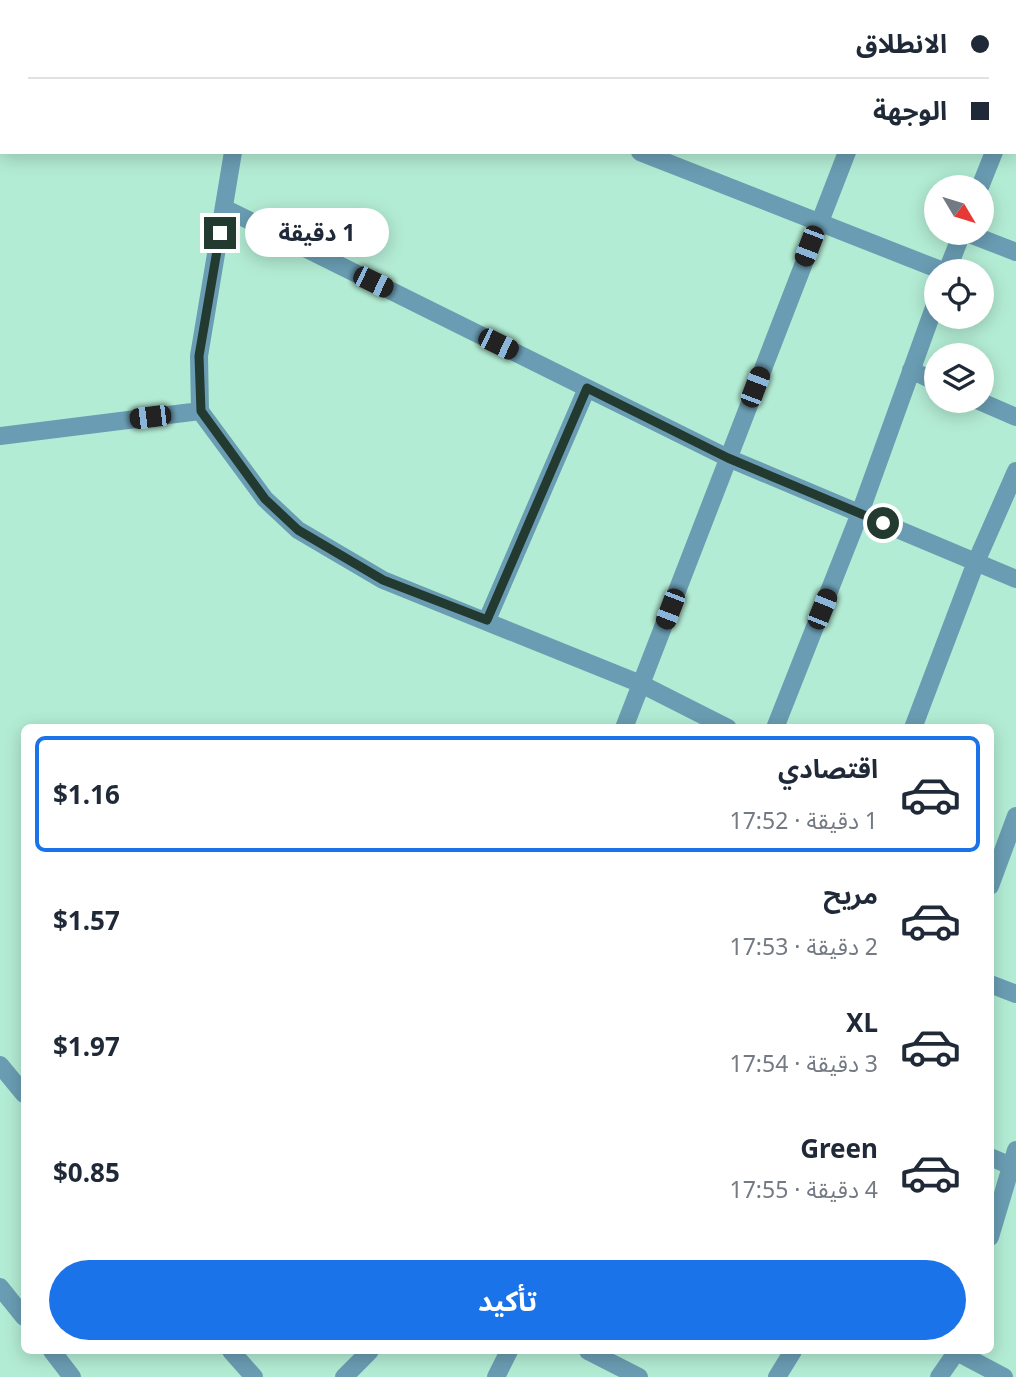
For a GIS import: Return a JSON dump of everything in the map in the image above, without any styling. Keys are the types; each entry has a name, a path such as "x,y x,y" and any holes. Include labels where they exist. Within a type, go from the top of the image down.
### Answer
{"street":[{"path":"233,154 199,356 201,411 265,499 298,530 383,580 641,684 720,724"},
{"path":"645,154 924,263"},
{"path":"626,724 846,154"},
{"path":"985,175 993,154"},
{"path":"224,208 728,458 1016,579"},
{"path":"994,243 1016,252"},
{"path":"777,724 860,513 926,329"},
{"path":"911,370 924,376"},
{"path":"487,620 587,388"},
{"path":"994,407 1016,417"},
{"path":"0,436 201,411"},
{"path":"915,724 976,562 1016,471"},
{"path":"994,864 998,841 1016,816"},
{"path":"994,986 1016,994"},
{"path":"0,1065 21,1090"},
{"path":"994,1157 1014,1158 994,1224"},
{"path":"0,1287 21,1313"},
{"path":"54,1354 72,1377"},
{"path":"234,1354 254,1377"},
{"path":"344,1377 367,1354"},
{"path":"496,1377 508,1354"},
{"path":"594,1354 639,1377"},
{"path":"777,1377 791,1354"},
{"path":"939,1377 954,1354"},
{"path":"962,1354 1004,1377"}],"route":[{"path":"220,233 199,356 201,411 265,499 298,530 383,580 487,620 587,388 728,458 883,523"}]}
